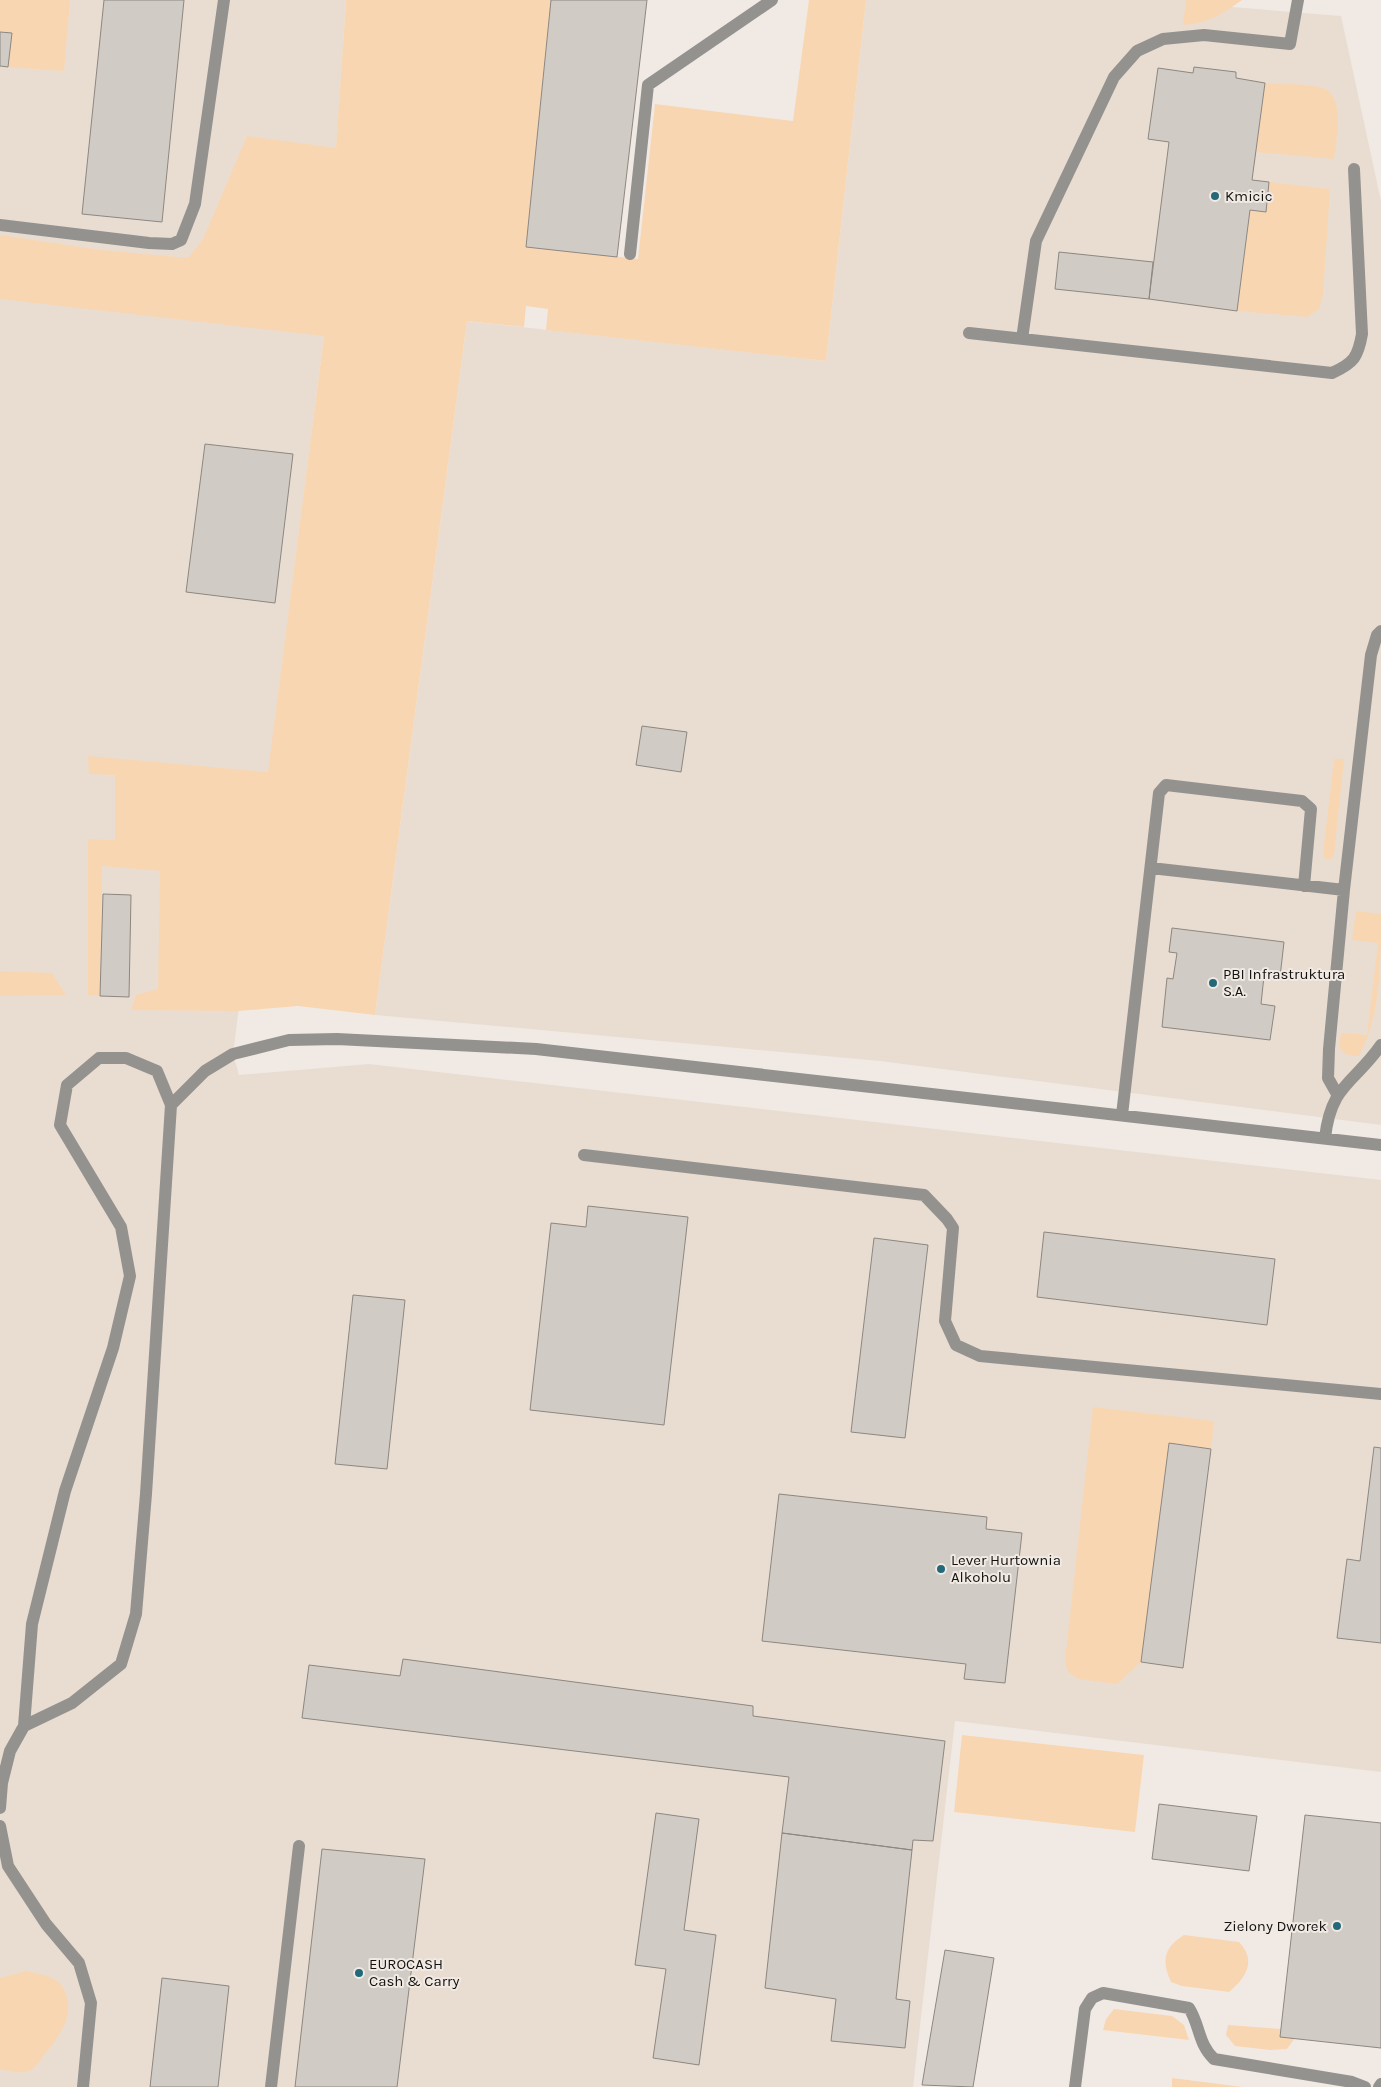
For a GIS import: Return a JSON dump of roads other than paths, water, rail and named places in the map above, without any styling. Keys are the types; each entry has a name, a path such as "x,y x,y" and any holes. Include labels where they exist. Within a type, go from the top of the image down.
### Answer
{"street":[{"path":"0,225 149,243 172,244 182,240 195,204 224,0"},
{"path":"630,254 648,85 772,0"},
{"path":"1022,339 1036,241 1114,77 1137,51 1163,39 1204,36 1290,44 1298,0"},
{"path":"968,333 1332,372 1348,366 1359,352 1362,334 1354,169"},
{"path":"1337,1094 1328,1078 1328,1049 1371,655 1377,635 1381,631"},
{"path":"1122,1115 1159,794 1166,786 1302,801 1311,809 1304,886"},
{"path":"1150,868 1344,890"},
{"path":"171,1104 205,1071 233,1054 289,1040 337,1039 536,1050 1381,1145"},
{"path":"1326,1138 1328,1119 1337,1094 1370,1060 1381,1045"},
{"path":"0,1808 2,1783 10,1751 24,1726 32,1624 65,1491 113,1348 130,1276 121,1227 60,1125 67,1085 99,1058 126,1058 157,1071 171,1104 146,1494 136,1614 121,1664 72,1703 24,1726"},
{"path":"584,1155 924,1195 953,1228 945,1321 956,1345 980,1356 1381,1394"},
{"path":"0,1826 8,1866 46,1924 79,1963 91,2003 83,2087"},
{"path":"271,2087 298,1846"},
{"path":"1075,2087 1085,2009 1092,1998 1103,1993 1189,2008 1195,2017 1201,2043 1214,2059 1352,2082 1365,2087"}],"place":[{"name":"Kmicic","path":"1215,196"},
{"name":"PBI Infrastruktura S.A.","path":"1213,983"},
{"name":"Lever Hurtownia Alkoholu","path":"941,1569"},
{"name":"Zielony Dworek","path":"1337,1926"},
{"name":"EUROCASH Cash & Carry","path":"359,1973"}]}
